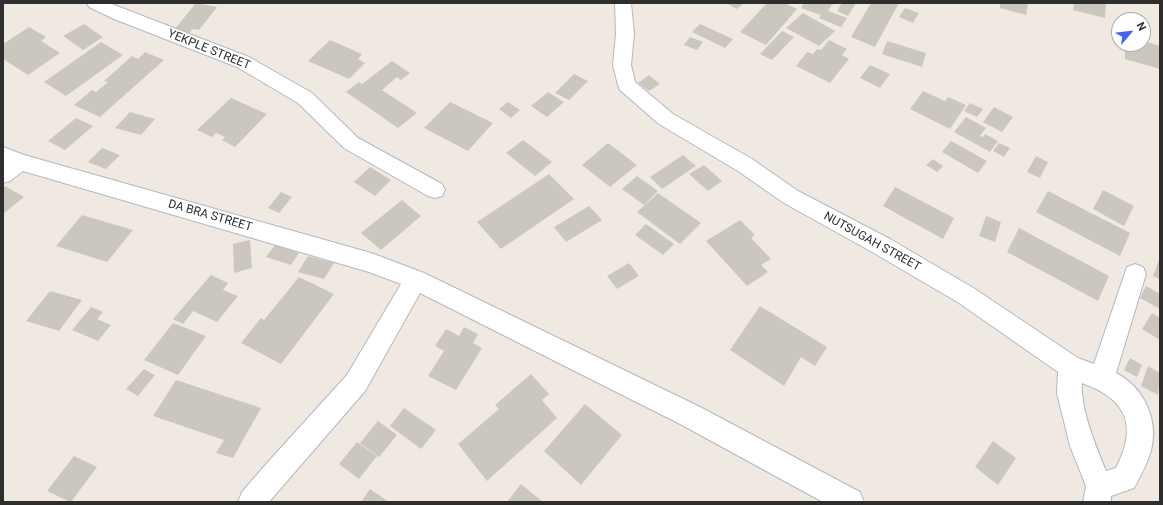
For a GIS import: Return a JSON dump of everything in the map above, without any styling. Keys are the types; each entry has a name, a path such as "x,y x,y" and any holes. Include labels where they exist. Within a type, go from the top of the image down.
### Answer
{"street":[{"name":"YEKPLE STREET","path":"95,3 120,15 243,62 305,98 351,143 434,190"},
{"name":"NUTSUGAH STREET","path":"624,3 625,34 622,65 627,85 666,119 745,165 791,198 882,246 967,296 1071,367 1102,378 1116,385 1133,403 1139,416 1138,451 1125,479 1098,494"},
{"path":"3,175 11,159"},
{"name":"DA BRA STREET","path":"11,159 363,261 416,280 691,416 850,502"},
{"path":"1102,378 1135,274"},
{"path":"252,502 277,471 356,383 416,280"},
{"path":"1071,367 1069,393 1098,494"}],"building":[{"path":"196,3 217,7 199,30 193,29 189,33 174,30"},
{"path":"726,3 744,3 737,9"},
{"path":"767,3 784,3 797,9 766,45 740,32"},
{"path":"804,3 833,3 828,11 847,18 841,27 819,18 821,15 801,8"},
{"path":"842,3 856,3 848,16 837,11"},
{"path":"871,3 899,3 875,47 851,37"},
{"path":"1000,3 1028,3 1026,15 1000,8"},
{"path":"1074,3 1106,3 1105,18 1073,10"},
{"path":"905,8 919,13 913,23 899,17"},
{"path":"803,13 835,31 819,46 786,28"},
{"path":"84,24 103,37 83,50 63,36"},
{"path":"700,24 733,39 725,48 692,32"},
{"path":"29,27 46,37 41,41 60,53 28,75 3,59 3,44"},
{"path":"782,31 794,37 772,60 760,54"},
{"path":"690,37 703,42 697,50 684,45"},
{"path":"330,40 362,54 358,59 365,63 349,79 308,61"},
{"path":"829,40 847,49 842,55 849,59 830,83 796,66 807,52 813,54 817,49 821,50"},
{"path":"887,41 926,53 922,67 882,54"},
{"path":"101,42 123,55 66,96 44,82"},
{"path":"1151,43 1160,46 1160,69 1125,59 1125,52 1151,52"},
{"path":"145,52 164,60 100,117 74,105 92,90 96,92 108,82 104,81 132,56 138,59"},
{"path":"392,61 410,73 401,80 397,77 382,90 417,113 398,128 346,92 359,82 362,84"},
{"path":"870,65 890,74 880,88 860,78"},
{"path":"574,74 588,81 569,100 555,93"},
{"path":"649,75 660,84 649,91 638,83"},
{"path":"923,91 945,101 948,97 966,105 950,129 910,109"},
{"path":"548,92 564,102 547,117 531,106"},
{"path":"231,98 267,114 235,147 222,140 225,137 216,133 212,137 197,130"},
{"path":"450,102 493,123 468,151 424,128"},
{"path":"508,102 520,110 511,118 499,109"},
{"path":"970,103 983,109 977,117 964,111"},
{"path":"994,107 1013,117 1002,132 983,122"},
{"path":"130,112 155,119 141,135 115,128"},
{"path":"966,117 986,128 980,136 983,137 985,134 998,141 990,152 954,132"},
{"path":"76,118 93,126 65,150 48,141"},
{"path":"523,140 552,162 535,176 506,153"},
{"path":"951,141 987,161 978,173 942,152"},
{"path":"608,143 637,165 610,187 582,165"},
{"path":"999,143 1010,148 1004,157 993,151"},
{"path":"102,148 120,155 106,169 88,162"},
{"path":"683,155 696,166 662,189 650,177"},
{"path":"1036,156 1048,162 1040,178 1027,172"},
{"path":"933,159 943,166 937,172 926,165"},
{"path":"704,165 722,181 708,191 689,174"},
{"path":"370,167 391,180 375,196 354,182"},
{"path":"549,174 574,199 501,249 477,222"},
{"path":"637,176 658,191 644,205 622,189"},
{"path":"5,186 24,197 3,214 3,188"},
{"path":"895,187 954,218 943,239 883,206"},
{"path":"1103,190 1134,206 1124,226 1093,209"},
{"path":"1048,191 1130,233 1120,256 1036,212"},
{"path":"281,192 292,197 279,213 268,208"},
{"path":"658,193 701,223 680,244 637,212"},
{"path":"402,200 421,216 381,250 361,233"},
{"path":"589,206 602,220 566,242 554,227"},
{"path":"82,215 133,230 107,262 56,246"},
{"path":"986,216 1001,222 995,242 979,236"},
{"path":"740,220 755,235 751,238 771,259 761,265 768,272 747,286 706,241"},
{"path":"646,224 674,244 663,255 635,235"},
{"path":"1019,228 1109,276 1098,301 1007,252"},
{"path":"250,240 252,268 234,273 233,244"},
{"path":"275,245 299,253 291,265 266,257"},
{"path":"308,256 334,263 324,279 298,272"},
{"path":"1160,257 1160,279 1153,276"},
{"path":"629,263 639,276 617,289 607,276"},
{"path":"211,275 228,283 223,290 238,296 217,322 193,311 183,324 173,319"},
{"path":"299,277 334,294 281,364 241,343 261,318 264,320"},
{"path":"1146,286 1160,294 1160,309 1140,298"},
{"path":"50,291 82,300 59,331 26,321"},
{"path":"760,306 827,347 815,366 801,357 784,386 730,350"},
{"path":"91,307 103,312 97,319 111,325 98,341 72,330"},
{"path":"1152,313 1160,318 1160,340 1142,329"},
{"path":"173,323 206,336 178,375 144,360"},
{"path":"464,327 478,334 473,343 482,348 456,390 428,376 444,351 435,346 446,329 459,336"},
{"path":"1130,358 1142,365 1137,377 1124,370"},
{"path":"1148,366 1160,373 1158,395 1141,386"},
{"path":"144,369 155,375 138,396 126,389"},
{"path":"531,374 549,394 542,400 557,418 487,481 458,444 499,409 495,405"},
{"path":"176,380 261,408 233,458 216,453 224,440 153,416"},
{"path":"585,404 622,435 581,485 544,451"},
{"path":"404,408 436,430 421,449 390,426"},
{"path":"378,421 397,435 379,457 360,443"},
{"path":"993,441 1016,458 998,485 975,467"},
{"path":"357,442 377,456 359,479 339,464"},
{"path":"74,456 97,467 70,502 47,491"},
{"path":"521,484 543,502 507,502"},
{"path":"370,489 389,502 361,502"}]}
